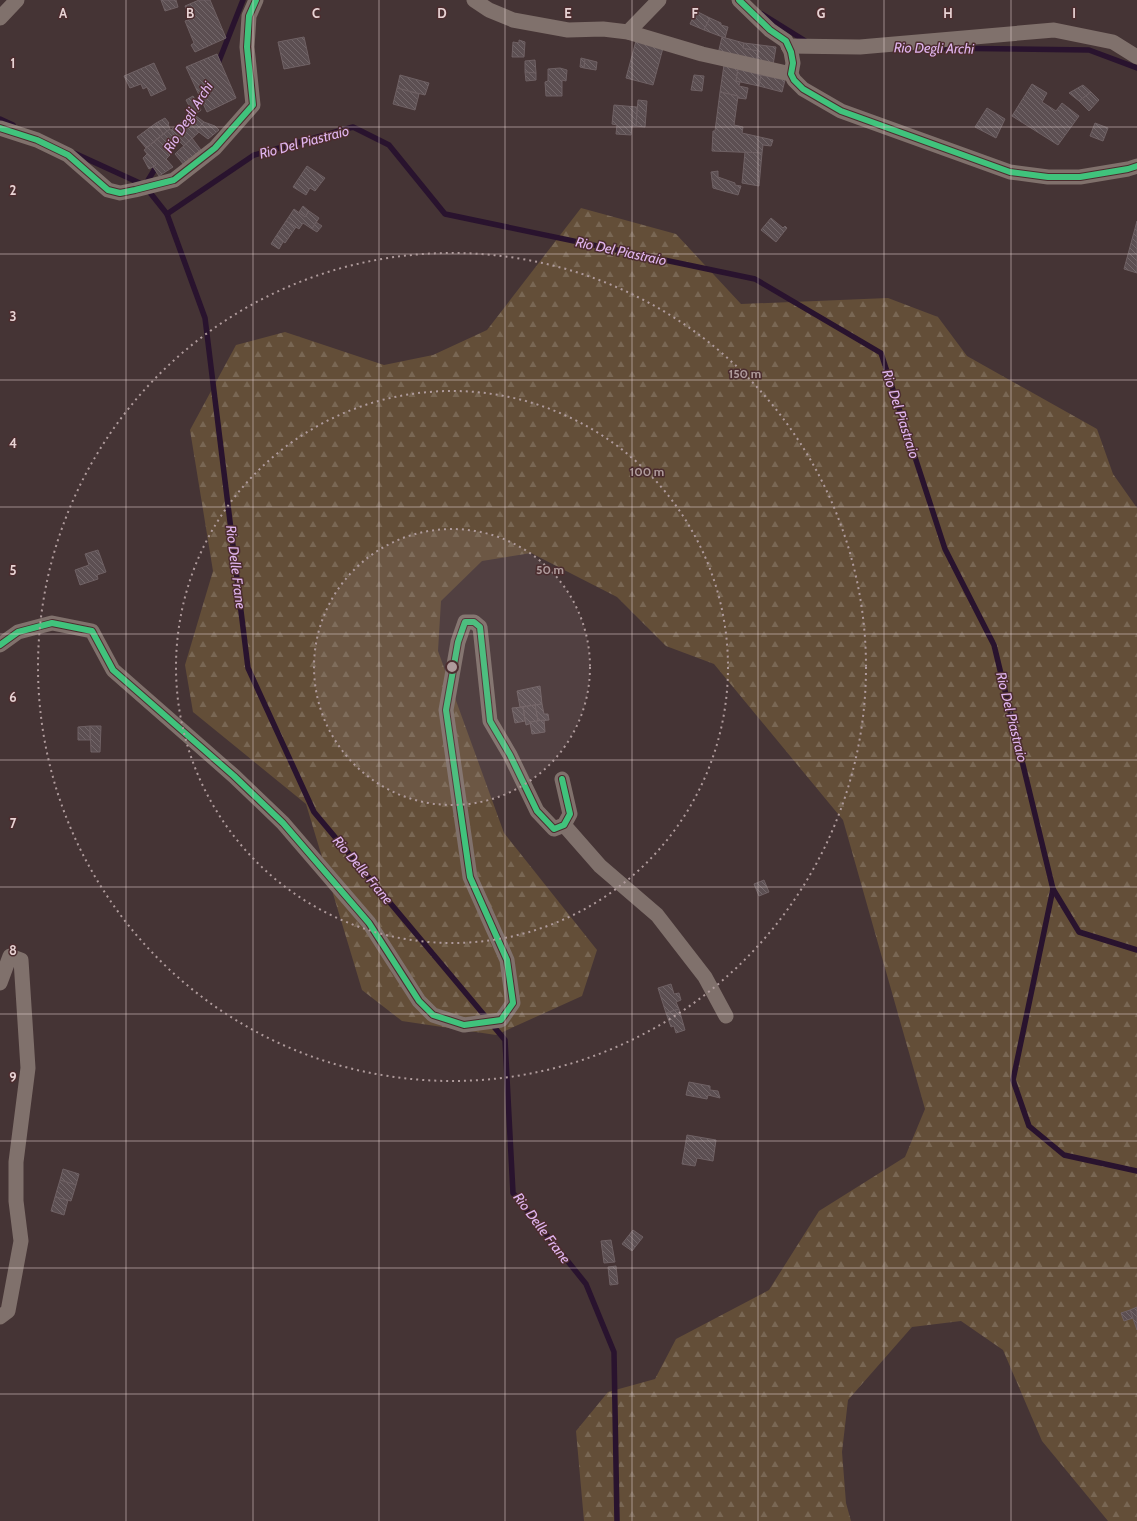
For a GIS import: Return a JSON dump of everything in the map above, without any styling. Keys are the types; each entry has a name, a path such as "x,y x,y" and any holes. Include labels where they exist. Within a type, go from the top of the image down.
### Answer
{"street":[{"path":"0,18 17,0"},
{"path":"0,128 37,140 68,155 108,190 120,193 174,180 215,148 253,106 247,47 249,16 256,0"},
{"path":"474,0 489,10 514,20 568,30 603,29 628,32 702,54 791,74"},
{"path":"628,32 659,0"},
{"path":"739,0 770,30 786,41 792,63 791,74 794,80 803,89 842,111 1010,172 1048,177 1080,177 1128,169 1137,166"},
{"path":"788,46 860,47 1054,30 1113,42 1137,57"},
{"path":"0,645 18,632 52,623 92,631 113,670 234,776 283,823 369,923 419,1002 433,1015 464,1025 501,1020 513,1002 506,960 470,877 446,710 458,642 465,622 474,622 480,627 490,721 510,755 537,810 554,829 564,825 570,814 562,779"},
{"path":"564,825 600,866 657,915 705,977 726,1016"},
{"path":"0,983 10,956 21,960 28,1068 16,1162 16,1201 21,1241 8,1311 0,1317"}],"green space":[{"path":"581,208 676,234 741,304 888,298 938,317 967,356 1097,429 1113,474 1137,508 1137,1521 1108,1521 1042,1441 1003,1350 961,1321 912,1327 848,1400 842,1452 846,1503 851,1521 584,1521 576,1431 608,1392 655,1379 676,1339 769,1290 819,1211 905,1157 925,1109 843,820 714,664 666,646 617,597 531,553 482,561 441,601 438,651 504,833 597,950 582,996 496,1035 402,1021 362,990 306,804 193,712 185,665 213,571 190,430 236,345 285,332 384,365 433,355 487,330"}],"building":[{"path":"161,0 176,0 178,7 165,11"},
{"path":"199,0 210,0 226,38 195,52 191,45 194,43 185,21 191,19 185,6"},
{"path":"696,11 710,18 704,30 690,24"},
{"path":"710,18 721,23 721,25 728,27 725,38 704,30"},
{"path":"304,37 310,64 284,69 278,42"},
{"path":"722,37 744,43 743,48 758,51 756,62 718,54"},
{"path":"519,40 525,42 524,57 512,57 513,42 519,43"},
{"path":"636,41 663,48 653,85 626,78"},
{"path":"744,43 776,47 773,65 756,62 758,51 743,48"},
{"path":"217,54 236,98 207,112 186,67"},
{"path":"581,58 585,59 584,68 580,67"},
{"path":"585,59 597,62 596,70 584,68"},
{"path":"535,60 536,73 525,72 525,61"},
{"path":"154,63 166,89 151,96 147,87 143,89 141,84 130,88 124,76"},
{"path":"724,65 738,69 736,81 740,82 739,86 748,88 746,99 720,92"},
{"path":"560,68 567,70 566,81 562,80 562,96 546,96 545,82 548,81 548,69"},
{"path":"738,69 761,75 759,86 736,81"},
{"path":"525,72 536,73 536,80 526,81"},
{"path":"400,75 429,83 425,95 397,88"},
{"path":"694,75 704,76 702,91 691,90"},
{"path":"761,75 785,80 782,92 759,86"},
{"path":"1032,84 1047,93 1042,102 1056,111 1062,103 1079,116 1058,145 1012,116"},
{"path":"1083,85 1091,92 1079,101 1069,93"},
{"path":"397,88 419,94 415,110 393,104"},
{"path":"720,92 738,96 734,125 743,127 742,133 773,140 771,146 763,145 762,153 712,151 713,131 715,131"},
{"path":"1091,92 1099,100 1089,111 1079,101"},
{"path":"193,96 201,110 194,115 186,100"},
{"path":"638,100 647,101 645,127 636,126"},
{"path":"614,105 637,107 636,126 632,126 631,135 616,134 617,125 612,124"},
{"path":"987,108 1005,119 996,138 975,127"},
{"path":"193,115 195,118 190,123 199,132 184,146 176,138 184,132 179,124"},
{"path":"196,116 204,122 196,130 190,123"},
{"path":"165,118 169,123 170,129 163,134 156,123"},
{"path":"204,122 215,126 219,130 208,139 196,130"},
{"path":"156,123 163,134 146,148 137,137"},
{"path":"1095,123 1108,128 1103,141 1090,136"},
{"path":"179,124 184,132 176,138 171,130"},
{"path":"170,129 176,138 163,147 170,155 166,159 173,167 159,176 153,167 156,165 144,150"},
{"path":"192,138 201,150 184,165 175,154"},
{"path":"745,152 762,153 759,186 742,183"},
{"path":"147,154 156,165 149,169 143,158"},
{"path":"307,166 325,178 315,191 310,188 306,195 293,187"},
{"path":"718,171 718,177 735,183 735,185 741,186 738,195 713,188 711,172"},
{"path":"303,206 309,211 305,217 299,212"},
{"path":"294,209 305,217 309,211 319,218 312,229 303,223 299,229 286,221"},
{"path":"771,218 783,228 785,226 787,228 776,242 761,230"},
{"path":"286,221 296,227 285,243 276,236"},
{"path":"1137,221 1137,273 1124,269"},
{"path":"316,222 322,226 317,232 312,229"},
{"path":"276,236 283,242 279,249 271,244"},
{"path":"98,550 106,572 97,575 98,579 80,585 75,570 89,565 85,554"},
{"path":"540,686 542,704 520,707 517,691"},
{"path":"542,704 544,714 548,714 549,720 538,721 535,705"},
{"path":"535,705 538,721 526,725 523,707"},
{"path":"523,707 525,721 515,723 512,708"},
{"path":"544,720 545,732 532,734 530,722"},
{"path":"90,726 90,740 78,740 78,727"},
{"path":"90,726 101,726 100,752 91,752"},
{"path":"764,880 769,892 759,896 754,884"},
{"path":"671,984 674,994 679,993 681,1000 676,1002 679,1009 666,1013 658,988"},
{"path":"679,1009 685,1030 676,1033 674,1026 671,1027 666,1013"},
{"path":"689,1082 710,1086 710,1090 718,1091 720,1098 708,1095 707,1099 686,1095"},
{"path":"687,1135 716,1140 713,1161 697,1158 695,1166 682,1164"},
{"path":"63,1169 79,1174 76,1185 60,1180"},
{"path":"60,1180 76,1185 71,1201 55,1197"},
{"path":"55,1197 68,1200 64,1215 51,1211"},
{"path":"633,1230 643,1237 632,1251 622,1244"},
{"path":"611,1240 615,1262 604,1263 601,1241"},
{"path":"616,1266 618,1284 610,1285 608,1267"},
{"path":"1137,1307 1137,1330 1130,1310"},
{"path":"1130,1310 1133,1318 1124,1321 1121,1313"}],"waterway":[{"name":"Rio Degli Archi","path":"217,66 243,0"},
{"name":"Rio Degli Archi","path":"762,14 807,42"},
{"name":"Rio Degli Archi","path":"931,48 1089,50 1137,68"},
{"name":"Rio Degli Archi","path":"184,125 204,93"},
{"path":"0,119 13,125"},
{"name":"Rio Del Piastraio","path":"167,214 254,155 353,127 389,145 445,214 755,279 881,353 945,549 994,645 1053,889 1013,1080 1029,1126 1064,1155 1137,1171"},
{"name":"Rio Degli Archi","path":"163,157 178,134"},
{"name":"Rio Delle Frane","path":"74,153 144,185 167,214 205,318 248,668 314,812 505,1040 513,1193 586,1284 614,1352 617,1521"},
{"name":"Rio Degli Archi","path":"145,185 158,164"},
{"path":"1053,889 1079,932 1137,950"}],"cycle path":[{"path":"0,128 37,140 68,155 108,190 120,193 174,180 215,148 253,105 247,47 249,16 256,0"},
{"path":"739,0 770,30 786,41 791,52 793,63 791,74 794,80 803,89 841,111 1010,172 1048,177 1080,177 1128,169 1137,166"},
{"path":"0,645 18,632 52,623 92,631 113,670 234,776 283,823 369,923 419,1001 433,1015 464,1025 501,1020 513,1003 507,960 470,877 446,710 458,642 465,622 474,622 480,627 490,721 510,755 537,811 554,829 564,825 570,814 562,779"}]}
